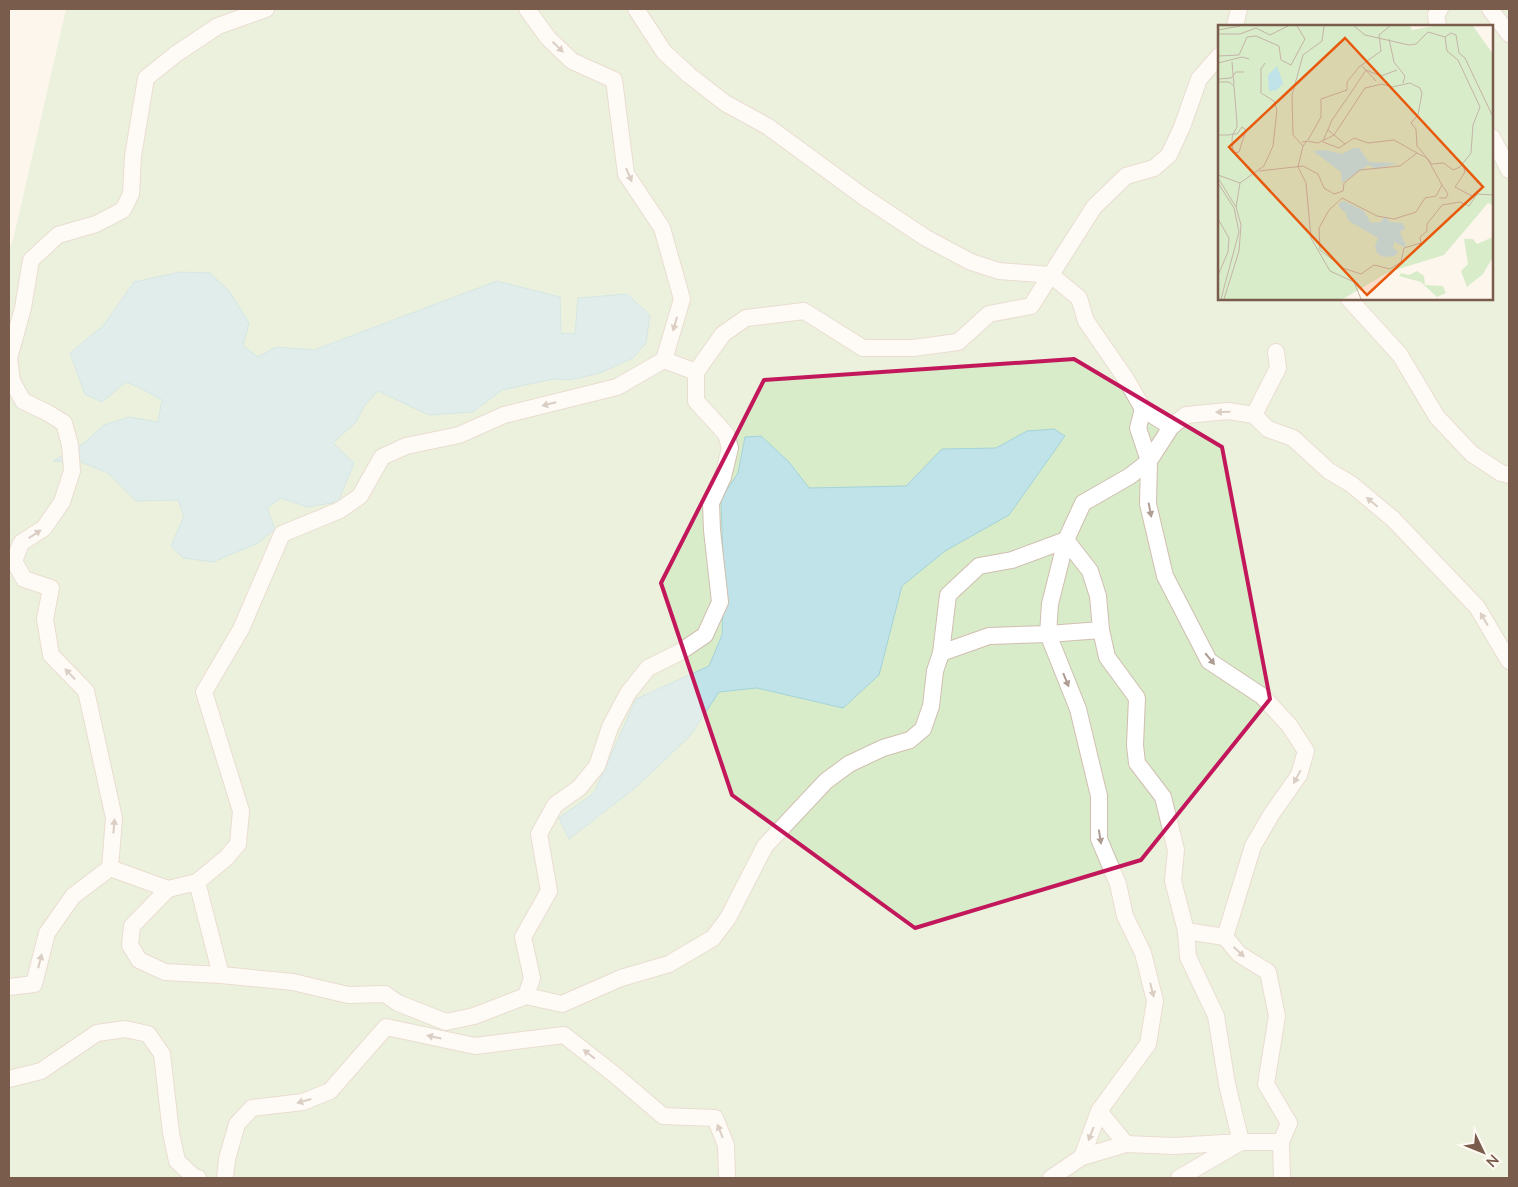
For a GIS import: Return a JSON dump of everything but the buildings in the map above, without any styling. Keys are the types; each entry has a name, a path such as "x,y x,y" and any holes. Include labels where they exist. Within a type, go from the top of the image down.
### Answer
{"lane":[{"path":"9,986 34,984 47,933 73,896 110,868 114,818 86,691 51,655 45,619 51,588 24,579 14,561 21,543 44,528 62,502 72,471 70,445 64,423 48,412 23,401 12,381 9,358 23,308 31,260 58,234 96,224 123,210 131,194 133,156 146,78 176,54 218,26 266,9"},
{"path":"527,9 548,38 572,61 614,80 626,174 662,228 682,300 664,360 617,386 504,415 459,435 406,446 382,457 360,496 340,510 282,534 241,629 204,692 241,810 238,844 226,858 197,882 168,889 132,926 130,945 139,960 165,972 293,982 348,995 385,994 398,1002 446,1022 474,1016 526,996 562,1004 621,978 669,964 713,938 728,918 765,846 826,781 849,764 883,748 910,740 923,729 931,706 935,671 941,653 948,595 978,566 1012,560 1066,540"},
{"path":"636,9 664,52 703,86 725,103 767,126 864,197 926,238 971,262 999,271 1051,274 1079,298 1086,322 1126,379 1143,409 1171,427"},
{"path":"1235,25 1239,9"},
{"path":"1438,25 1436,15 1440,9"},
{"path":"1490,9 1509,34"},
{"path":"526,996 532,978 523,937 549,891 539,834 555,806 579,788 597,766 610,728 628,693 648,668 680,652 705,635 720,602 711,503 723,477 730,448 726,434 696,401 696,372 723,334 746,318 804,312 863,348 913,348 958,342 990,314 1031,306 1094,207 1126,176 1154,168 1168,154 1182,127 1199,79 1218,57"},
{"path":"1493,139 1509,170"},
{"path":"1350,300 1400,355 1437,417 1472,454 1501,473 1509,475"},
{"path":"1254,415 1278,368 1276,352"},
{"path":"664,360 696,372"},
{"path":"1143,409 1138,428 1148,461 1148,504 1165,576 1210,661 1262,696 1289,725 1306,751 1299,775 1271,815 1253,846 1225,937"},
{"path":"1082,1157 1100,1111 1148,1044 1155,1001 1143,953 1125,916 1118,884 1099,839 1099,796 1078,709 1048,634 1050,604 1066,540 1083,503 1130,476 1148,461 1171,427 1186,415 1228,411 1254,415 1268,429 1293,438 1329,471 1351,484 1393,519 1477,607 1509,661"},
{"path":"1066,540 1090,571 1098,596 1101,630 1107,657 1137,698 1135,745 1138,763 1163,797 1176,850 1173,881 1186,931 1188,957 1216,1016 1227,1084 1241,1142"},
{"path":"941,653 989,636 1101,630"},
{"path":"110,868 168,889"},
{"path":"197,882 221,975"},
{"path":"1186,931 1225,937 1239,954 1268,972 1277,1016 1266,1084 1289,1123 1281,1142 1282,1178"},
{"path":"225,1178 226,1159 237,1124 252,1108 302,1102 330,1091 386,1027 398,1002"},
{"path":"386,1027 475,1046 564,1035 663,1116 715,1118 726,1145 727,1178"},
{"path":"9,1079 41,1071 97,1033 125,1029 148,1034 162,1054 171,1132 177,1161 194,1177 198,1178"},
{"path":"1100,1111 1126,1144"},
{"path":"1179,1178 1241,1142"},
{"path":"1051,1178 1082,1157 1126,1144 1174,1146 1281,1142"}],"highlighted area":[{"path":"1074,359 1222,447 1270,699 1141,860 915,928 732,795 661,583 764,380"}],"green space":[{"path":"66,9 1509,9 1509,1178 9,1178 9,249 13,240"}],"water":[{"path":"180,272 210,273 230,292 249,323 243,346 258,357 276,347 314,350 497,281 560,297 561,333 575,334 578,298 627,294 650,315 646,343 633,358 600,373 570,380 553,379 502,390 473,412 429,415 378,391 364,406 356,422 333,443 354,463 338,502 307,507 281,498 267,508 275,529 258,543 213,562 183,558 171,546 184,516 178,500 136,501 108,473 81,462 53,461 83,444 104,425 129,417 158,422 162,400 126,382 102,402 85,394 70,353 103,326 134,282"},
{"path":"1054,429 1065,436 1009,515 945,551 902,586 879,675 843,708 757,688 719,692 690,736 635,788 569,839 559,818 594,793 636,699 709,666 722,635 724,588 721,499 738,473 745,437 761,436 789,462 809,488 906,486 942,449 996,448 1027,431"}]}
